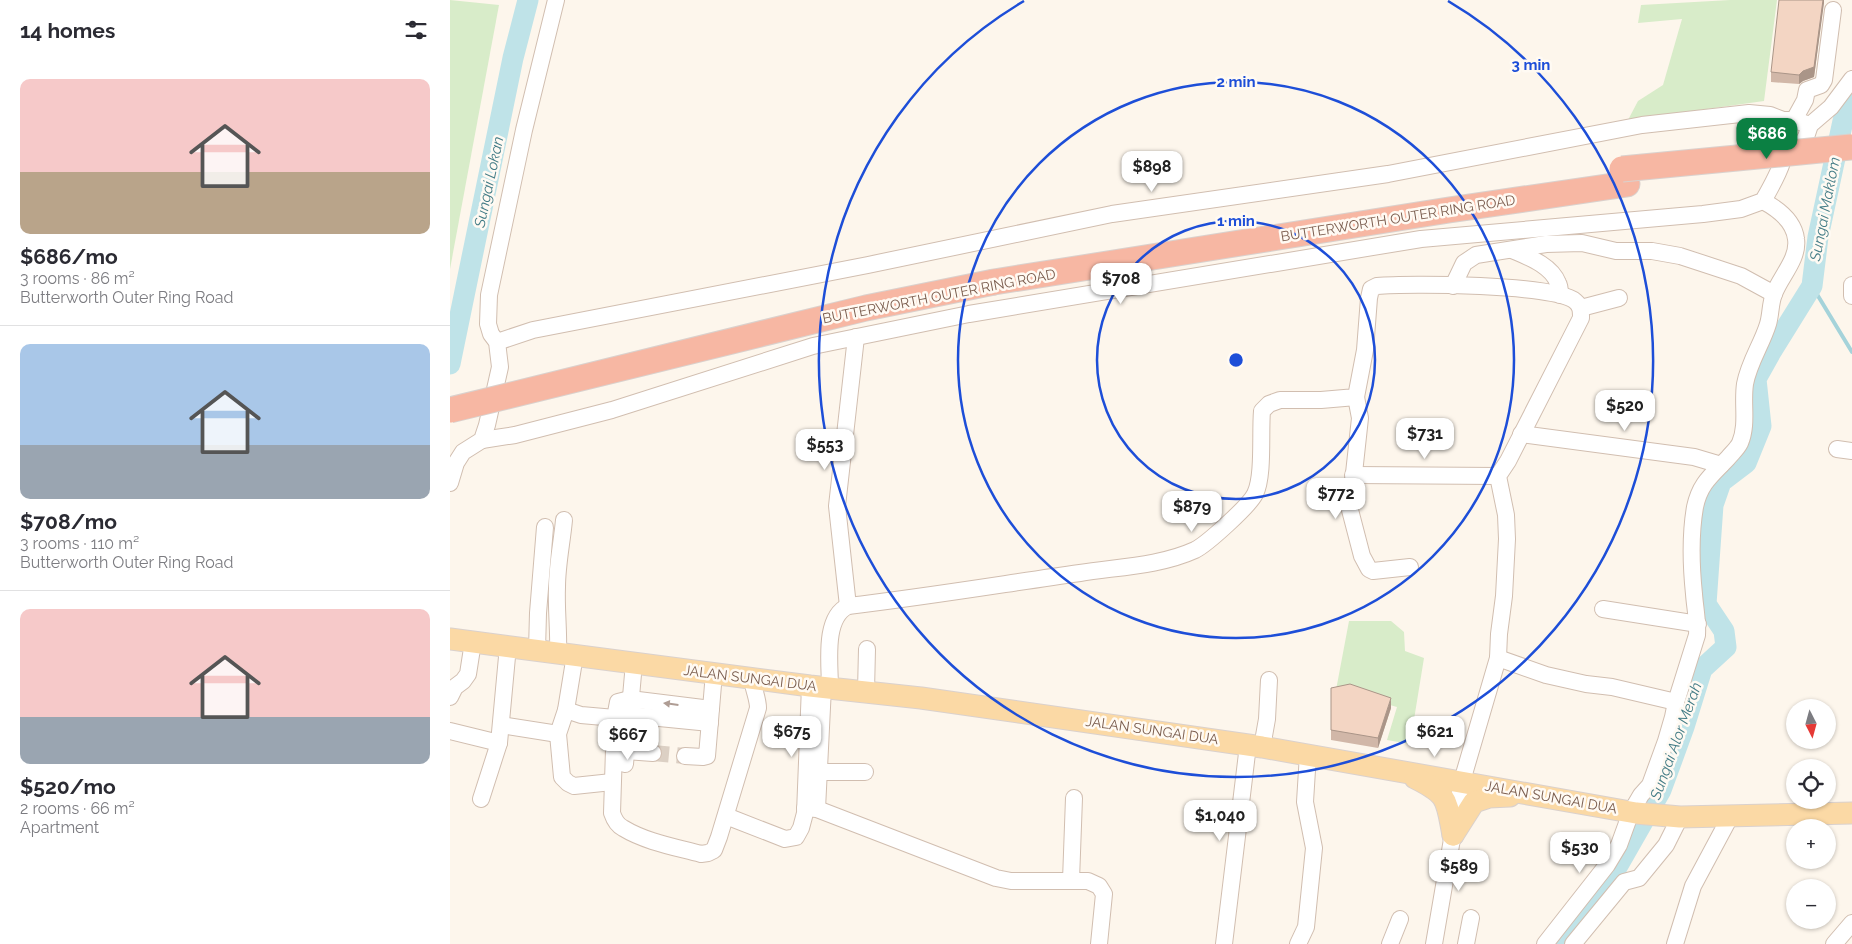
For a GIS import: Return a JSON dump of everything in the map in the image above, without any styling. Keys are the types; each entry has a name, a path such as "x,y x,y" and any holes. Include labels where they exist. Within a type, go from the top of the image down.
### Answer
{"highway":[{"name":"BUTTERWORTH OUTER RING ROAD","path":"450,394 818,304 993,275 1163,239 1852,147"},
{"name":"BUTTERWORTH OUTER RING ROAD","path":"1624,177 1852,164"},
{"name":"BUTTERWORTH OUTER RING ROAD","path":"450,410 848,313 993,275"}],"main road":[{"name":"JALAN SUNGAI DUA","path":"450,639 821,687 866,691 1255,746 1633,812 1676,817 1852,813"},
{"path":"1402,771 1433,787 1447,801 1453,835"},
{"path":"1453,835 1474,802 1489,797 1535,794"}],"street":[{"path":"482,440 488,425 500,367 497,342 491,334 488,324 489,295 524,130 556,0"},
{"path":"1784,162 1789,120 1805,100 1807,90 1822,85 1824,80 1833,10"},
{"path":"450,483 456,463 463,452 482,440 515,436 612,410 812,346 856,336 1008,307 1421,239 1741,209 1763,201 1784,162 1798,150 1810,126 1831,107 1852,79"},
{"path":"497,342 533,330 868,265 1112,214 1388,174 1642,125 1749,113 1770,115 1810,126"},
{"path":"1545,944 1607,865 1619,845 1641,795 1650,785 1668,736 1676,702 1695,643 1698,624 1691,565 1696,507 1701,487 1710,474 1739,446 1745,426 1745,385 1749,368 1769,321 1770,306 1774,294 1789,267 1797,241 1789,220 1763,201"},
{"path":"1453,286 1464,263 1476,255 1546,244 1582,243 1616,251 1652,251 1701,262 1741,276 1774,294"},
{"path":"1512,250 1533,259 1552,273 1559,283 1560,295"},
{"path":"1410,567 1373,571 1369,569 1362,556 1350,510 1360,418 1356,397 1365,350 1371,289 1387,285 1530,289 1574,300 1581,308 1581,318 1498,476 1506,515 1507,539 1498,658 1462,781 1434,944"},
{"path":"1852,285 1852,296"},
{"path":"1581,308 1619,298"},
{"path":"848,606 837,506 856,336"},
{"path":"811,808 821,687 833,621 840,610 848,606 1128,566 1169,559 1196,550 1256,494 1260,478 1262,411 1269,404 1280,400 1321,400 1356,397"},
{"path":"1521,434 1694,457 1721,465"},
{"path":"1353,475 1498,476"},
{"path":"564,520 557,585 559,633 557,653 566,710 558,734 562,777 574,786 612,782"},
{"path":"545,527 538,613 557,653"},
{"path":"1604,609 1698,624"},
{"path":"450,697 455,687 464,681 468,674 474,642"},
{"path":"482,799 499,743 508,646"},
{"path":"866,691 867,649"},
{"path":"1498,658 1546,675 1586,684 1612,687 1676,702"},
{"path":"634,663 612,782 612,813 616,822 622,828 653,841 701,854 714,850 758,708 752,678"},
{"path":"685,756 707,756 714,673"},
{"path":"1224,944 1255,746 1266,719 1269,680"},
{"path":"726,816 785,838 796,837 811,808 819,772 821,687"},
{"path":"566,710 581,716 625,711 711,716"},
{"path":"625,711 625,757 653,753"},
{"path":"501,725 558,734"},
{"path":"450,731 499,743"},
{"path":"1298,944 1306,927 1314,848 1305,802 1308,754"},
{"path":"819,772 865,772"},
{"path":"1071,880 1074,798"},
{"path":"811,808 996,878 1011,881 1088,881 1099,886 1104,894 1099,944"},
{"path":"1573,944 1624,882 1638,878 1661,852 1666,845 1676,817"},
{"path":"1675,944 1693,886 1730,817"},
{"path":"1466,944 1471,918"},
{"path":"1390,944 1400,919"},
{"path":"1834,944 1852,923"}],"green space":[{"path":"450,0 499,5 450,269"},
{"path":"1730,0 1777,0 1764,101 1628,120 1638,101 1663,85 1682,19 1638,23 1641,5"},
{"path":"1349,621 1391,621 1404,632 1405,651 1424,658 1410,744 1387,740 1397,707 1336,690"}],"building":[{"path":"1779,0 1823,0 1814,67 1803,71 1799,75 1771,72"},
{"path":"1350,684 1391,698 1378,738 1331,730 1331,688"}],"waterway":[{"name":"Sungai Lokan","path":"450,364 513,58 528,0"},
{"name":"Sungai Alor Merah","path":"1560,944 1601,895 1661,790 1684,727 1702,669 1726,647 1724,631 1706,604 1713,505 1721,482 1746,463 1761,426 1756,379 1812,286 1818,237 1843,121 1852,104"},
{"path":"1812,286 1852,352"}],"tunnel":[{"path":"653,753 685,756"}],"water label":[{"name":"Sungai Maklom","path":"1825,209"}]}
